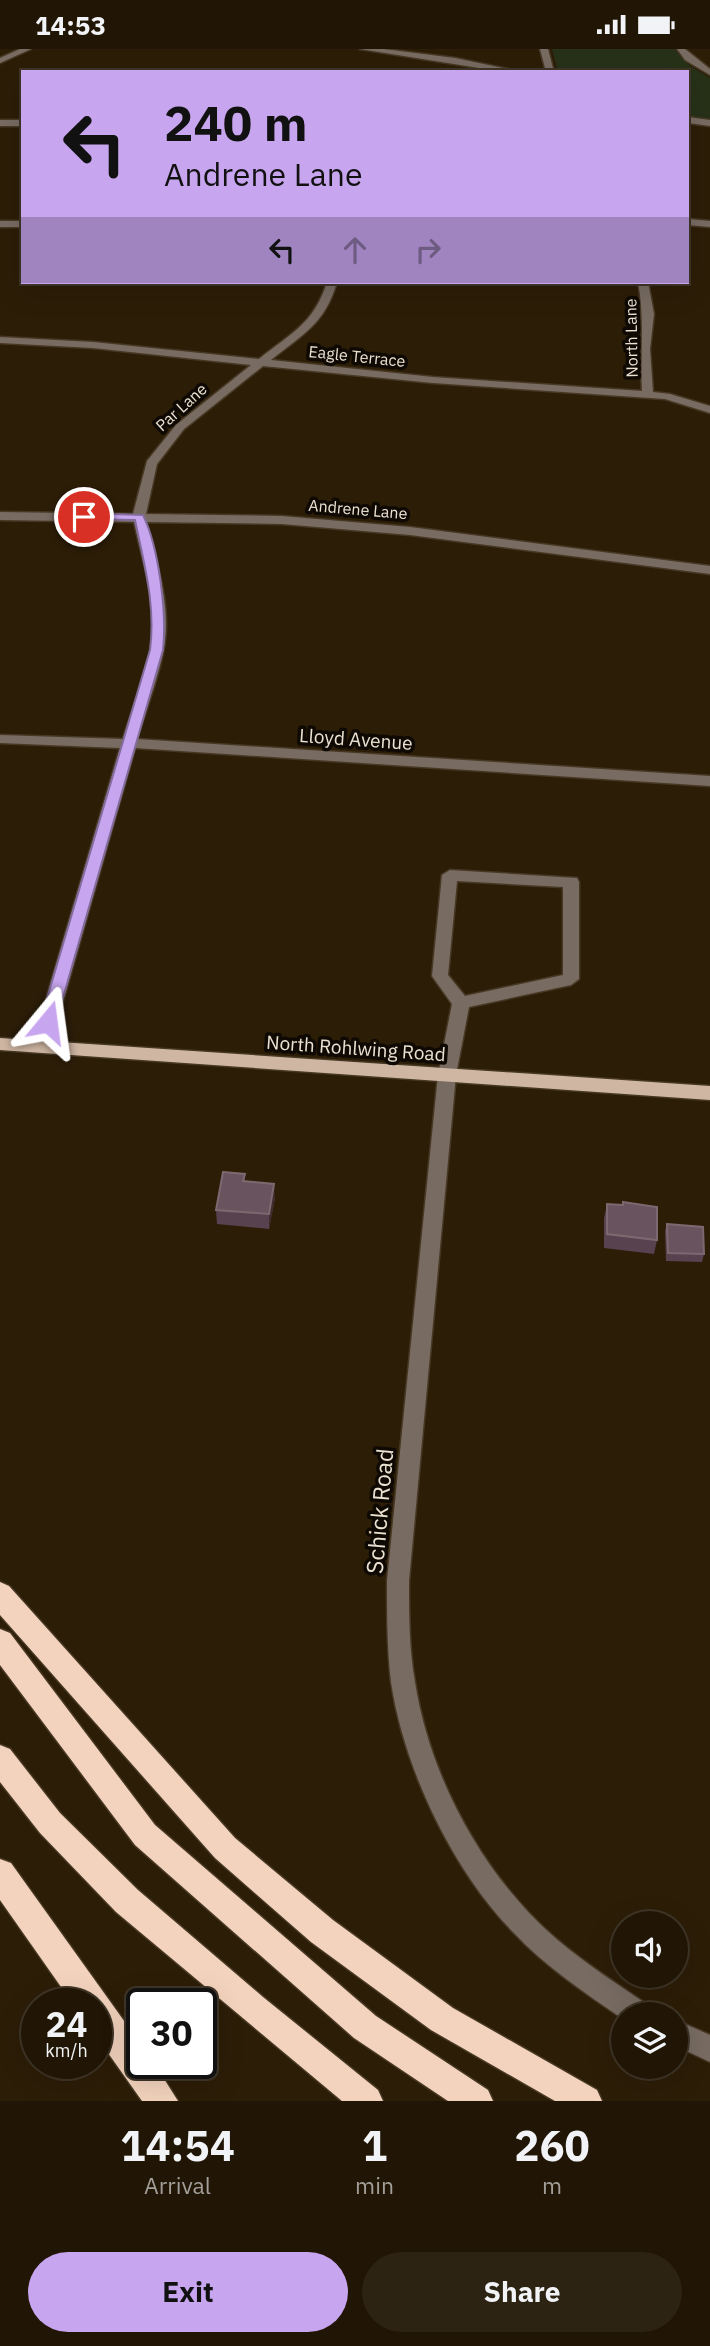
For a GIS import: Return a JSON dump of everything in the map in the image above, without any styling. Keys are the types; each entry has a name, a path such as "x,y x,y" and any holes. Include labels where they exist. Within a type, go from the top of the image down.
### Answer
{"highway":[{"path":"0,1595 225,1848 321,1931 442,2019 586,2101"},
{"path":"0,1642 145,1836 365,2027 477,2101"},
{"path":"0,1759 50,1823 127,1901 252,2008 367,2101"},
{"path":"0,1874 81,1988"},
{"path":"112,2031 162,2101"}],"main road":[{"name":"North Rohlwing Road","path":"0,1044 710,1093"}],"street":[{"path":"0,61 27,49"},
{"path":"364,49 455,60 508,70"},
{"path":"544,49 549,70"},
{"path":"681,49 688,58 710,73"},
{"path":"689,120 710,123"},
{"path":"0,123 21,123"},
{"path":"689,222 710,224"},
{"path":"0,224 21,224"},
{"name":"Par Lane","path":"41,1047 156,650 160,625 157,594 139,517 151,464 164,445 188,420 315,319 325,306 331,284"},
{"name":"North Lane","path":"643,284 649,314 645,349 648,394"},
{"name":"Eagle Terrace","path":"0,340 106,346 433,380 648,394 666,396 710,410"},
{"name":"Andrene Lane","path":"0,516 282,520 397,530 710,571"},
{"name":"Lloyd Avenue","path":"0,740 128,743 710,781"},
{"path":"450,875 571,882 571,979 461,1003 440,976 450,875"},
{"name":"Schick Road","path":"461,1003 447,1075 398,1581 399,1652 414,1729 440,1799 478,1869 520,1923 574,1969 622,2002"},
{"path":"688,2038 710,2049"}],"green space":[{"path":"552,49 675,49 690,66 710,78 710,119 689,116 689,70 557,70"}],"building":[{"path":"223,1172 245,1174 243,1181 274,1184 269,1214 216,1210"},
{"path":"623,1202 657,1207 657,1240 607,1234 607,1204 623,1205"},
{"path":"667,1224 703,1227 704,1254 668,1253"}],"route":[{"path":"48,1022 156,650 160,625 157,594 139,517 84,517"}]}
